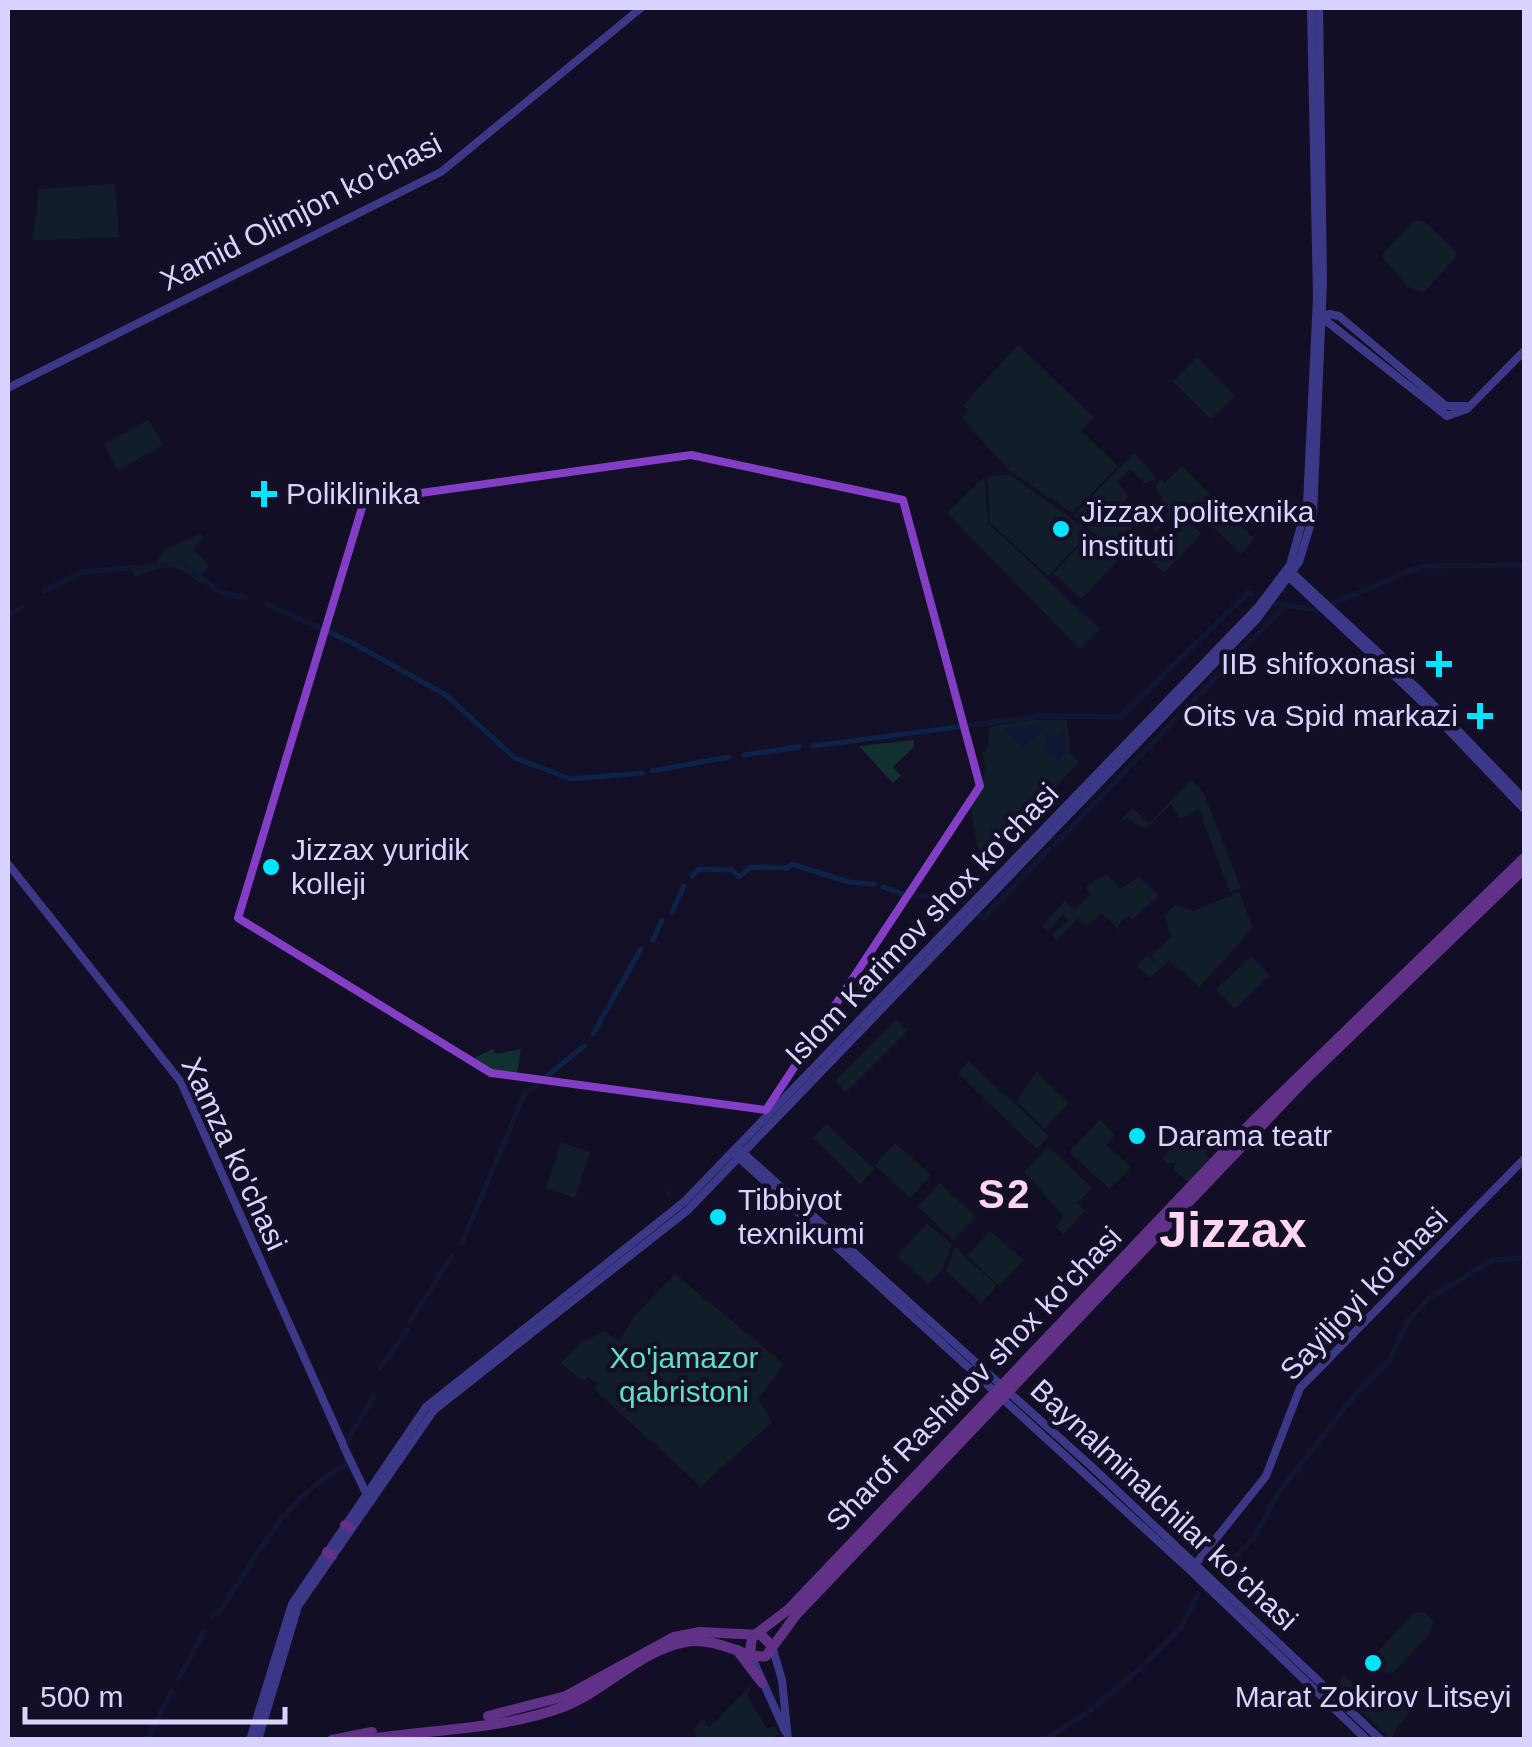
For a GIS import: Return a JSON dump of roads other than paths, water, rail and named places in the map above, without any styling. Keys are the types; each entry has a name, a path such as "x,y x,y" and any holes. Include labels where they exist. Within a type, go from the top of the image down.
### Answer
{"main road":[{"name":"Xamid Olimjon ko'chasi","path":"8,388 441,172 642,8"},
{"name":"Islom Karimov shox ko'chasi","path":"1315,8 1323,317"},
{"name":"Islom Karimov shox ko'chasi","path":"348,1526 426,1407 572,1293 682,1216 737,1153 1267,608 1289,574 1307,504 1319,330 1315,8"},
{"path":"1323,295 1339,321 1442,413 1456,416 1524,348"},
{"path":"1316,307 1323,317 1339,321"},
{"path":"1319,330 1323,317"},
{"path":"1319,330 1339,321"},
{"path":"1289,574 1420,691 1524,799"},
{"path":"1289,574 1416,696 1524,808"},
{"name":"Sharof Rashidov shox ko'chasi","path":"1380,1001 1524,858"},
{"name":"Xamza ko'chasi","path":"8,864 181,1082 366,1494"},
{"name":"Sharof Rashidov shox ko'chasi","path":"755,1636 780,1625 1134,1255 1243,1131 1524,869"},
{"name":"Baynalminalchilar ko’chasi","path":"737,1153 1381,1740"},
{"name":"Sayiljoyi ko'chasi","path":"1193,1567 1266,1476 1300,1388 1524,1159"},
{"name":"Islom Karimov shox ko'chasi","path":"250,1740 292,1604 348,1526 434,1410 572,1293"},
{"name":"Islom Karimov shox ko'chasi","path":"258,1740 298,1606 329,1554"},
{"name":"Baynalminalchilar ko’chasi","path":"1193,1567 1367,1740"},
{"path":"365,1740 542,1704 571,1694 662,1642 691,1633 753,1632 780,1625 778,1658 788,1739"},
{"name":"Sharof Rashidov shox ko'chasi","path":"772,1646 780,1625"},
{"path":"720,1632 766,1636 778,1658"},
{"path":"755,1636 749,1643 750,1653 788,1739"},
{"path":"332,1740 555,1710 676,1644 706,1641 764,1658 772,1646"},
{"path":"733,1646 762,1682"}],"water":[{"path":"1038,724 1053,738 1062,731 1066,734 1065,753 1059,760 1042,750 1049,740 1041,732 1022,748 1004,729"}],"waterway":[{"path":"44,591 82,572 184,563 217,591 246,598"},
{"path":"1332,604 1422,566 1524,565"},
{"path":"813,746 1041,716 1120,717 1249,592 1253,594"},
{"path":"266,604 347,640 446,695 515,758 571,779 642,773"},
{"path":"1275,604 1317,610"},
{"path":"8,615 22,607"},
{"path":"1054,845 1284,607"},
{"path":"744,755 799,747"},
{"path":"652,771 729,757"},
{"path":"1001,900 1050,849"},
{"path":"692,876 699,869 732,870 739,877 751,867 787,868 792,864 849,882 874,884"},
{"path":"672,912 684,886"},
{"path":"883,887 903,894 946,898"},
{"path":"951,898 970,905"},
{"path":"978,913 984,918 999,901"},
{"path":"653,940 662,920"},
{"path":"593,1034 641,949"},
{"path":"462,1243 524,1095 584,1046"},
{"path":"669,1192 670,1194 668,1194 669,1192"},
{"path":"410,1321 452,1256"},
{"path":"1220,1571 1253,1539 1279,1492 1358,1391 1390,1359 1408,1321 1428,1299 1493,1260 1524,1258"},
{"path":"380,1368 408,1330"},
{"path":"343,1448 374,1396"},
{"path":"212,1616 221,1610 275,1527 307,1492 348,1464 346,1459"},
{"path":"1180,1629 1198,1594"},
{"path":"178,1680 204,1631"},
{"path":"1146,1663 1176,1633"},
{"path":"1097,1705 1142,1667"},
{"path":"147,1740 172,1691"},
{"path":"1044,1740 1092,1709"}],"place":[{"name":"Poliklinika","path":"264,494"},
{"name":"Jizzax politexnika instituti","path":"1061,529"},
{"name":"IIB shifoxonasi","path":"1439,664"},
{"name":"Oits va Spid markazi","path":"1480,716"},
{"name":"Jizzax yuridik kolleji","path":"271,867"},
{"name":"Darama teatr","path":"1137,1136"},
{"name":"Tibbiyot texnikumi","path":"718,1217"},
{"name":"Marat Zokirov Litseyi","path":"1373,1663"}],"district":[{"name":"S2","path":"1005,1194"},
{"name":"Jizzax","path":"1233,1229"}],"park label":[{"name":"Xo'jamazor qabristoni","path":"684,1375"}]}
